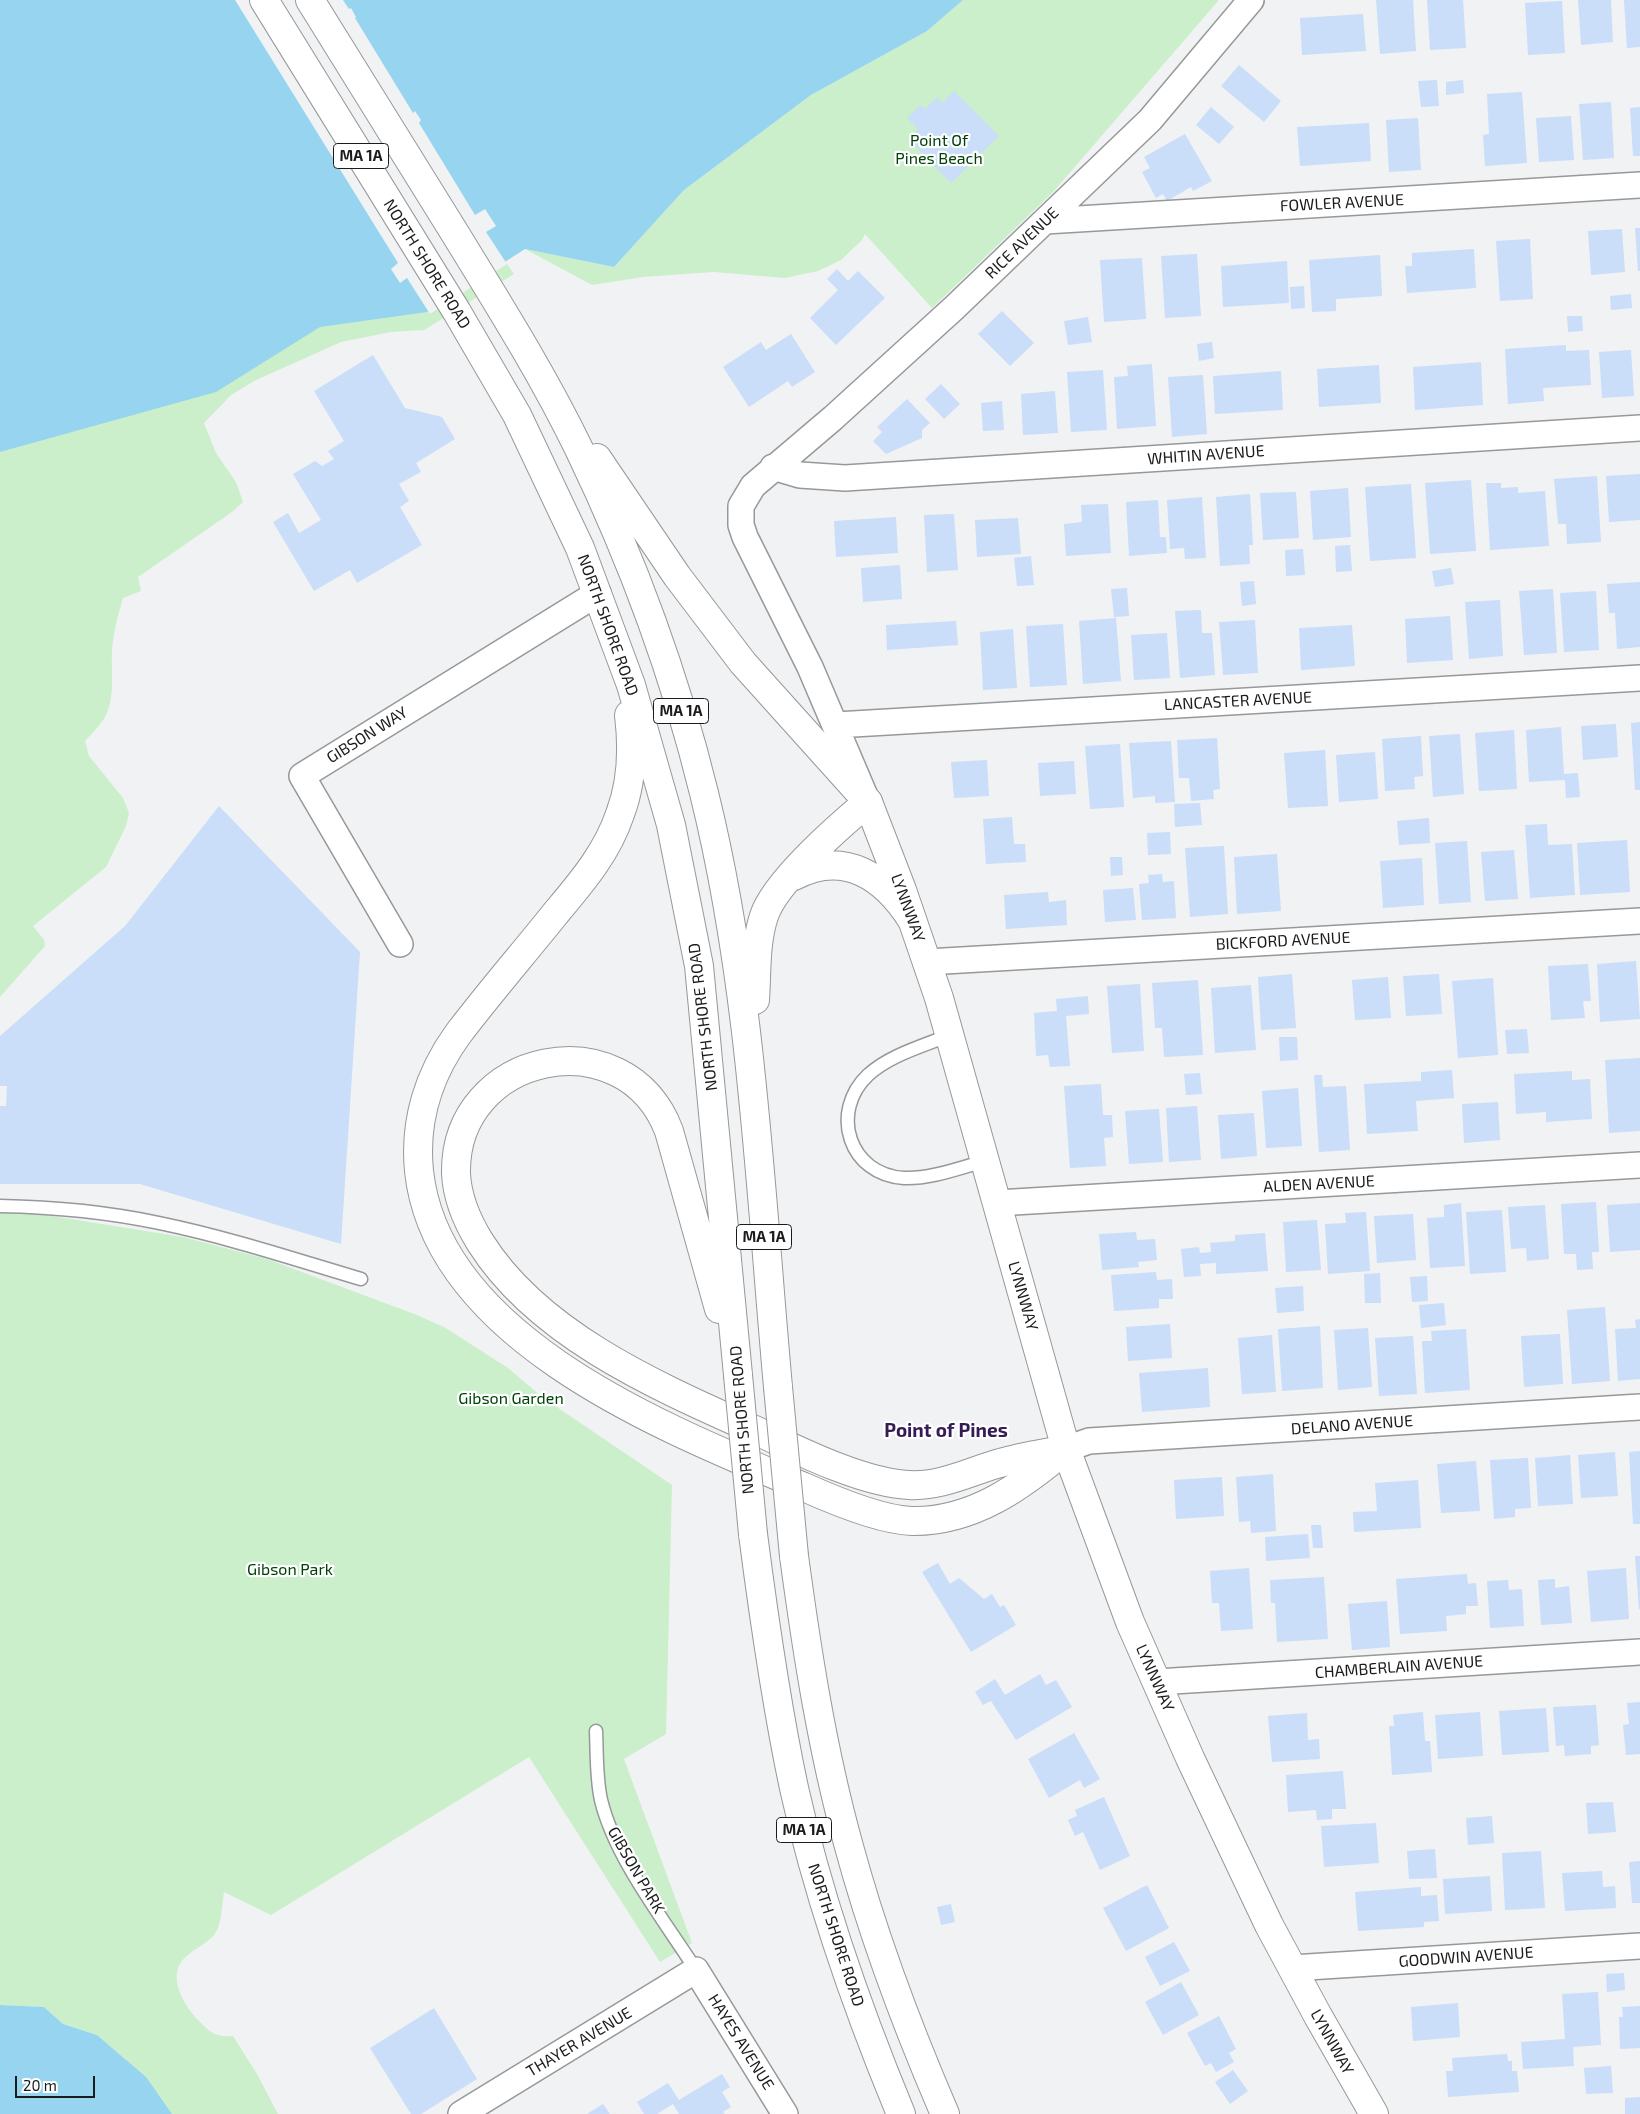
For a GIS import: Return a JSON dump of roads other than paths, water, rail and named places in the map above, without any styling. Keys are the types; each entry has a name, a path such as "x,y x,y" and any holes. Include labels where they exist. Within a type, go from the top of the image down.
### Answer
{"main road":[{"name":"NORTH SHORE ROAD","path":"264,0 457,312 522,424 560,503 598,592 646,732 671,825 699,966 753,1534 775,1690 806,1837 848,1977 901,2114"},
{"name":"MA 1A","path":"310,0 491,292 531,360 579,450 624,552 661,648 691,744 715,838 734,936 751,1087 794,1556 816,1702 848,1842 891,1979 945,2114"},
{"path":"531,360 677,576 726,641 774,700 868,802 838,828 784,883 767,909 758,946 751,1087"},
{"path":"615,638 626,694 631,750 625,799 615,828 601,856 588,874 449,1046 426,1096 418,1143 422,1191 432,1223 448,1254 480,1299 500,1319 537,1349 597,1388 678,1433 819,1494 854,1506 910,1521 958,1514 991,1502 1020,1487 1066,1449"},
{"name":"LYNNWAY","path":"868,802 927,962 950,1035 1066,1449 1130,1622 1234,1852 1292,1968 1374,2114"},
{"path":"784,883 802,872 820,865 849,867 869,876 892,894 912,920"},
{"path":"738,1375 669,1131 653,1100 638,1085 620,1074 601,1065 581,1060 540,1064 517,1072 498,1085 472,1115 462,1138 456,1174 460,1199 476,1236 506,1278 543,1312 584,1341 644,1377 708,1410 788,1446 882,1481 911,1486 940,1482 1001,1463 1066,1449"}],"street":[{"name":"RICE AVENUE","path":"773,467 833,418 961,302 1150,120 1251,0"},
{"name":"FOWLER AVENUE","path":"1045,221 1640,186"},
{"name":"WHITIN AVENUE","path":"773,467 807,476 845,478 1640,428"},
{"name":"LYNNWAY","path":"773,467 745,496 741,506 741,524 750,549 810,667 868,802"},
{"name":"GIBSON WAY","path":"400,944 302,776 598,592"},
{"name":"LANCASTER AVENUE","path":"836,725 1640,678"},
{"name":"BICKFORD AVENUE","path":"927,962 1640,920"},
{"name":"ALDEN AVENUE","path":"997,1203 1640,1165"},
{"name":"DELANO AVENUE","path":"1066,1449 1089,1441 1640,1407"},
{"name":"CHAMBERLAIN AVENUE","path":"1157,1682 1640,1652"},
{"name":"GOODWIN AVENUE","path":"1292,1968 1640,1946"},
{"name":"THAYER AVENUE","path":"461,2114 696,1970"},
{"name":"HAYES AVENUE","path":"696,1970 785,2114"}],"lane":[{"path":"950,1035 900,1056 870,1074 857,1088 849,1104 847,1128 857,1152 876,1169 903,1178 919,1177 985,1161"},
{"path":"0,1206 82,1210 159,1222 255,1247 361,1279"},
{"name":"GIBSON PARK","path":"596,1730 600,1799 614,1835 634,1873 696,1970"}],"water":[{"path":"0,0 963,0 927,31 811,95 684,190 614,267 525,249 427,312 320,327 216,392 0,452"},
{"path":"0,2005 44,2007 63,2024 97,2035 146,2077 172,2114 0,2114"}],"district":[{"name":"Point of Pines","path":"946,1431"}],"park label":[{"name":"Point Of Pines Beach","path":"939,150"},
{"name":"Gibson Garden","path":"511,1399"},
{"name":"Gibson Park","path":"290,1570"}]}
